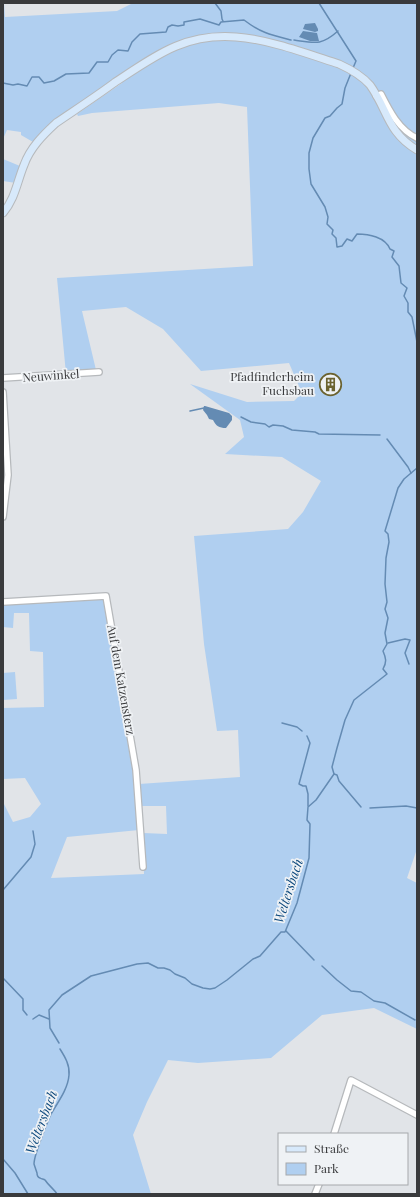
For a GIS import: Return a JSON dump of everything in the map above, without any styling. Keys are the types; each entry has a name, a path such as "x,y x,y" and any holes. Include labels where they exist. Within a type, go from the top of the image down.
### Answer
{"street":[{"path":"3,213 14,197 24,164 34,145 46,132 155,55 177,45 207,38 237,37 265,42 349,68 368,84 395,131 402,139 417,150"},
{"path":"376,96 381,94 395,119 404,129 417,138"},
{"name":"Neuwinkel","path":"3,378 99,372"},
{"path":"3,392 8,475 3,515"},
{"name":"Auf dem Katzensterz","path":"3,602 106,596 136,770 143,867"},
{"path":"334,1133 351,1080 417,1115"}],"green space":[{"path":"3,3 5,17 117,11 133,3 417,3 417,849 407,878 417,883 417,1029 374,1008 322,1015 271,1058 198,1063 168,1060 147,1102 133,1135 151,1194 3,1194 3,802 13,822 30,817 41,804 25,778 3,779 3,708 44,707 43,652 30,651 29,613 14,613 13,628 3,627 3,604 103,599 133,773 139,830 67,837 51,878 144,874 143,833 167,834 166,806 141,806 139,784 240,777 238,730 217,731 204,644 194,536 288,529 303,512 321,481 282,457 225,454 244,437 240,420 190,384 247,402 294,401 302,393 289,363 201,371 163,329 126,307 82,311 96,370 66,374 57,278 253,266 247,107 219,103 92,113 78,116 77,114 122,83 119,77 33,142 21,135 21,132 7,130 3,139"},
{"path":"3,159 20,166 16,183 3,181"},
{"path":"15,672 17,699 3,700 3,673"}],"shaded area":[{"path":"315,23 318,31 315,32 303,29 305,24"},
{"path":"303,31 317,33 319,41 310,41 299,37"},
{"path":"204,406 229,413 232,416 232,420 226,428 221,428 215,424 213,420 209,419 203,410"}],"waterway":[{"path":"215,3 221,11 223,21"},
{"name":"Weltersbach","path":"319,3 356,61 353,68"},
{"path":"3,83 27,86 32,77 39,77 44,83 54,81 66,74 89,73 97,62 108,62 112,55 118,50 128,51 132,42 140,34 166,32 168,27 172,25 184,25 184,22 200,19 219,25 221,22 244,20 266,33 291,40"},
{"path":"294,40 318,42 327,39 338,31"},
{"name":"Weltersbach","path":"351,73 345,88 342,104 330,116 325,118 313,138 309,153 311,184 325,207 328,217 327,224 333,230 332,234 336,238 337,247 342,246 347,239 352,241 357,234 362,234 381,239 390,249 394,251 392,257 399,266 401,283 407,288 404,296 408,303 408,312 412,317 417,342"},
{"path":"190,411 204,408"},
{"path":"241,417 251,422 265,424 269,427 273,425 283,426 292,430 315,432 319,434 380,435"},
{"path":"387,439 411,473"},
{"name":"Weltersbach","path":"59,1043 50,1028 49,1010 62,995 91,976 137,964 148,963 158,968 170,970 185,978 192,984 203,988 215,988 253,959 260,956 281,932 285,932 297,903 309,858 310,824 307,820 308,807 316,800 334,774 332,767 337,748 345,720 354,700 387,674 383,669 386,662 383,651 387,644 385,633 388,618 385,609 387,602 385,584 386,558 389,542 388,534 385,531 398,488 404,479 417,468"},
{"path":"388,643 405,639 410,640 405,653 409,664"},
{"path":"282,723 297,727 302,731"},
{"path":"307,736 310,743 299,784 306,786 308,806"},
{"path":"334,774 337,775 339,781 361,807"},
{"path":"370,808 406,806 417,808"},
{"path":"3,890 31,857 35,844 33,831"},
{"path":"286,931 314,960"},
{"path":"322,966 351,991 361,992 374,1001 385,1003 415,1020"},
{"path":"3,978 23,999 23,1010 27,1015"},
{"path":"33,1019 39,1015 49,1019"},
{"name":"Weltersbach","path":"57,1194 45,1180 38,1177 34,1164 38,1147 51,1114 60,1100 68,1080 68,1064 60,1049"},
{"path":"3,1159 15,1173 28,1194"}],"place":[{"name":"Pfadfinderheim Fuchsbau","path":"330,384"}]}
